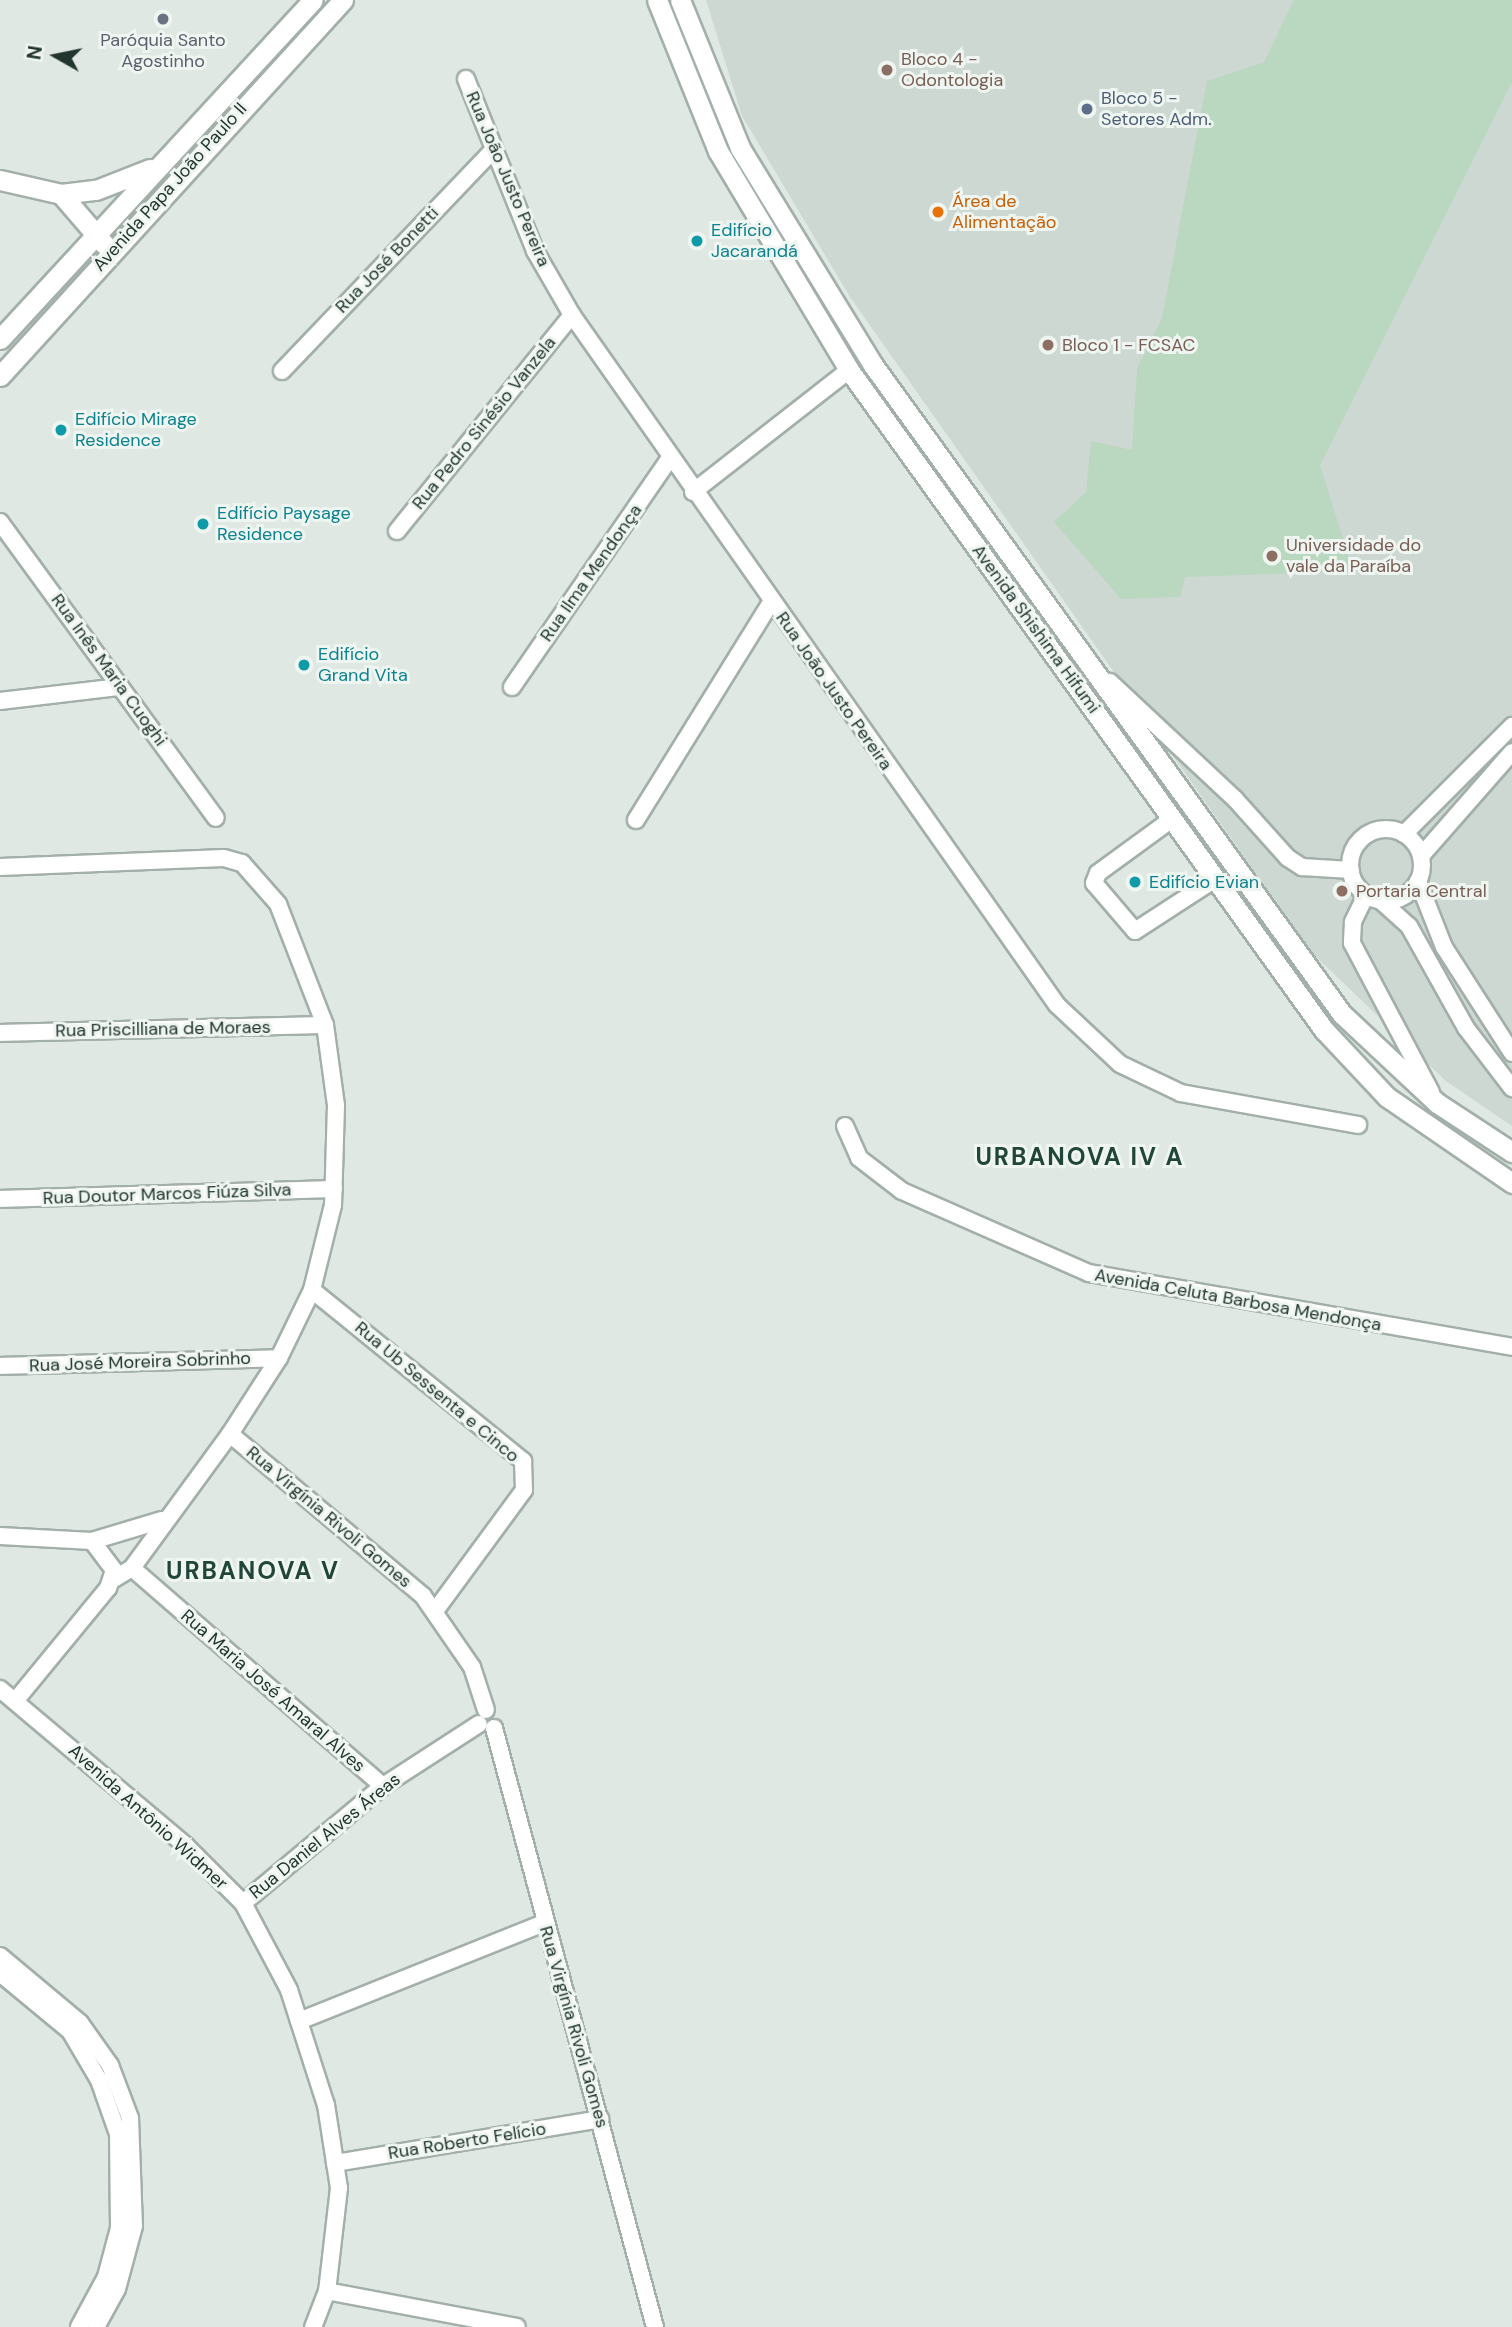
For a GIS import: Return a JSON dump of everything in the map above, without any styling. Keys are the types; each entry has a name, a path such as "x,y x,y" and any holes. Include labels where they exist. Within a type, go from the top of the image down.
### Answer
{"street":[{"name":"Avenida Papa João Paulo II","path":"0,339 313,0"},
{"name":"Avenida Papa João Paulo II","path":"0,376 111,251 343,0"},
{"name":"Avenida Shishima Hifumi","path":"657,0 718,151 849,370 1324,1030 1387,1097 1512,1183"},
{"name":"Avenida Shishima Hifumi","path":"680,0 740,148 783,223 873,365 1342,1014 1437,1103 1512,1152"},
{"name":"Rua João Justo Pereira","path":"466,79 535,251 572,315 669,459 1034,975 1100,1049 1181,1093 1358,1125"},
{"name":"Rua José Bonetti","path":"282,371 493,150"},
{"path":"0,180 61,194 96,190 160,164"},
{"path":"61,194 111,251"},
{"name":"Rua Pedro Sinésio Vanzela","path":"397,531 572,315"},
{"path":"693,492 849,370"},
{"name":"Rua Ilma Mendonça","path":"512,687 669,459"},
{"name":"Rua Inês Maria Cuoghi","path":"0,522 216,818"},
{"path":"636,820 771,603"},
{"path":"1093,666 1235,799 1288,858 1302,867 1351,870 1373,897 1405,920 1466,1028 1512,1088"},
{"path":"0,701 120,687"},
{"path":"1404,834 1512,726"},
{"path":"1512,752 1421,856 1418,880 1444,947 1512,1053"},
{"path":"1172,819 1098,873 1094,883 1135,931 1215,879"},
{"path":"1351,870 1363,838 1384,829 1404,834 1421,856"},
{"path":"0,867 233,859 249,867 278,904 326,1025 336,1105 334,1189 312,1290 279,1358 230,1434 132,1568 114,1574 16,1700"},
{"path":"1373,897 1402,897 1418,880"},
{"path":"1373,897 1353,922 1352,943 1437,1103"},
{"path":"1324,1030 1342,1014"},
{"name":"Rua Priscilliana de Moraes","path":"0,1033 326,1025"},
{"name":"Avenida Celuta Barbosa Mendonça","path":"845,1126 859,1158 902,1191 1089,1273 1512,1347"},
{"name":"Rua Doutor Marcos Fiúza Silva","path":"0,1199 334,1189"},
{"name":"Rua Ub Sessenta e Cinco","path":"312,1290 523,1461 524,1490 436,1609"},
{"name":"Rua José Moreira Sobrinho","path":"0,1366 279,1358"},
{"name":"Rua Virgínia Rivoli Gomes","path":"230,1434 436,1609 471,1667 600,2119 655,2327"},
{"path":"0,1536 92,1541 141,1531 167,1517"},
{"path":"92,1541 114,1574"},
{"name":"Rua Maria José Amaral Alves","path":"132,1568 383,1786"},
{"name":"Avenida Antônio Widmer","path":"0,1689 16,1700 243,1903 299,2021 326,2105 339,2188 327,2291 313,2327"},
{"name":"Rua Daniel Alves Áreas","path":"243,1903 383,1786 486,1720"},
{"path":"299,2021 544,1923"},
{"path":"0,1956 80,2023 110,2066 130,2118 134,2227 117,2289 96,2327"},
{"path":"0,1973 70,2031 99,2080 118,2134 119,2228 106,2277 79,2327"},
{"name":"Rua Roberto Felício","path":"335,2163 600,2119"},
{"path":"327,2291 517,2327"}],"shaded area":[{"name":"Universidade do vale da Paraíba","path":"706,0 1512,0 1512,1126 1446,1081 1311,952 850,297 742,116"}],"green space":[{"path":"1294,0 1512,0 1512,82 1320,465 1353,571 1185,577 1180,597 1121,599 1054,522 1086,492 1091,441 1132,450 1137,369 1162,318 1207,81 1264,62"}],"place":[{"name":"Paróquia Santo Agostinho","path":"163,19"},
{"name":"Bloco 4 - Odontologia","path":"887,70"},
{"name":"Bloco 5 - Setores Adm.","path":"1087,109"},
{"name":"Área de Alimentação","path":"938,212"},
{"name":"Edifício Jacarandá","path":"697,241"},
{"name":"Bloco 1 - FCSAC","path":"1048,345"},
{"name":"Edifício Mirage Residence","path":"61,430"},
{"name":"Edifício Paysage Residence","path":"203,524"},
{"name":"Universidade do vale da Paraíba","path":"1272,556"},
{"name":"Edifício Grand Vita","path":"304,665"},
{"name":"Edifício Evian","path":"1135,882"},
{"name":"Portaria Central","path":"1342,891"}],"district":[{"name":"URBANOVA IV A","path":"1080,1157"},
{"name":"URBANOVA V","path":"253,1571"}]}
